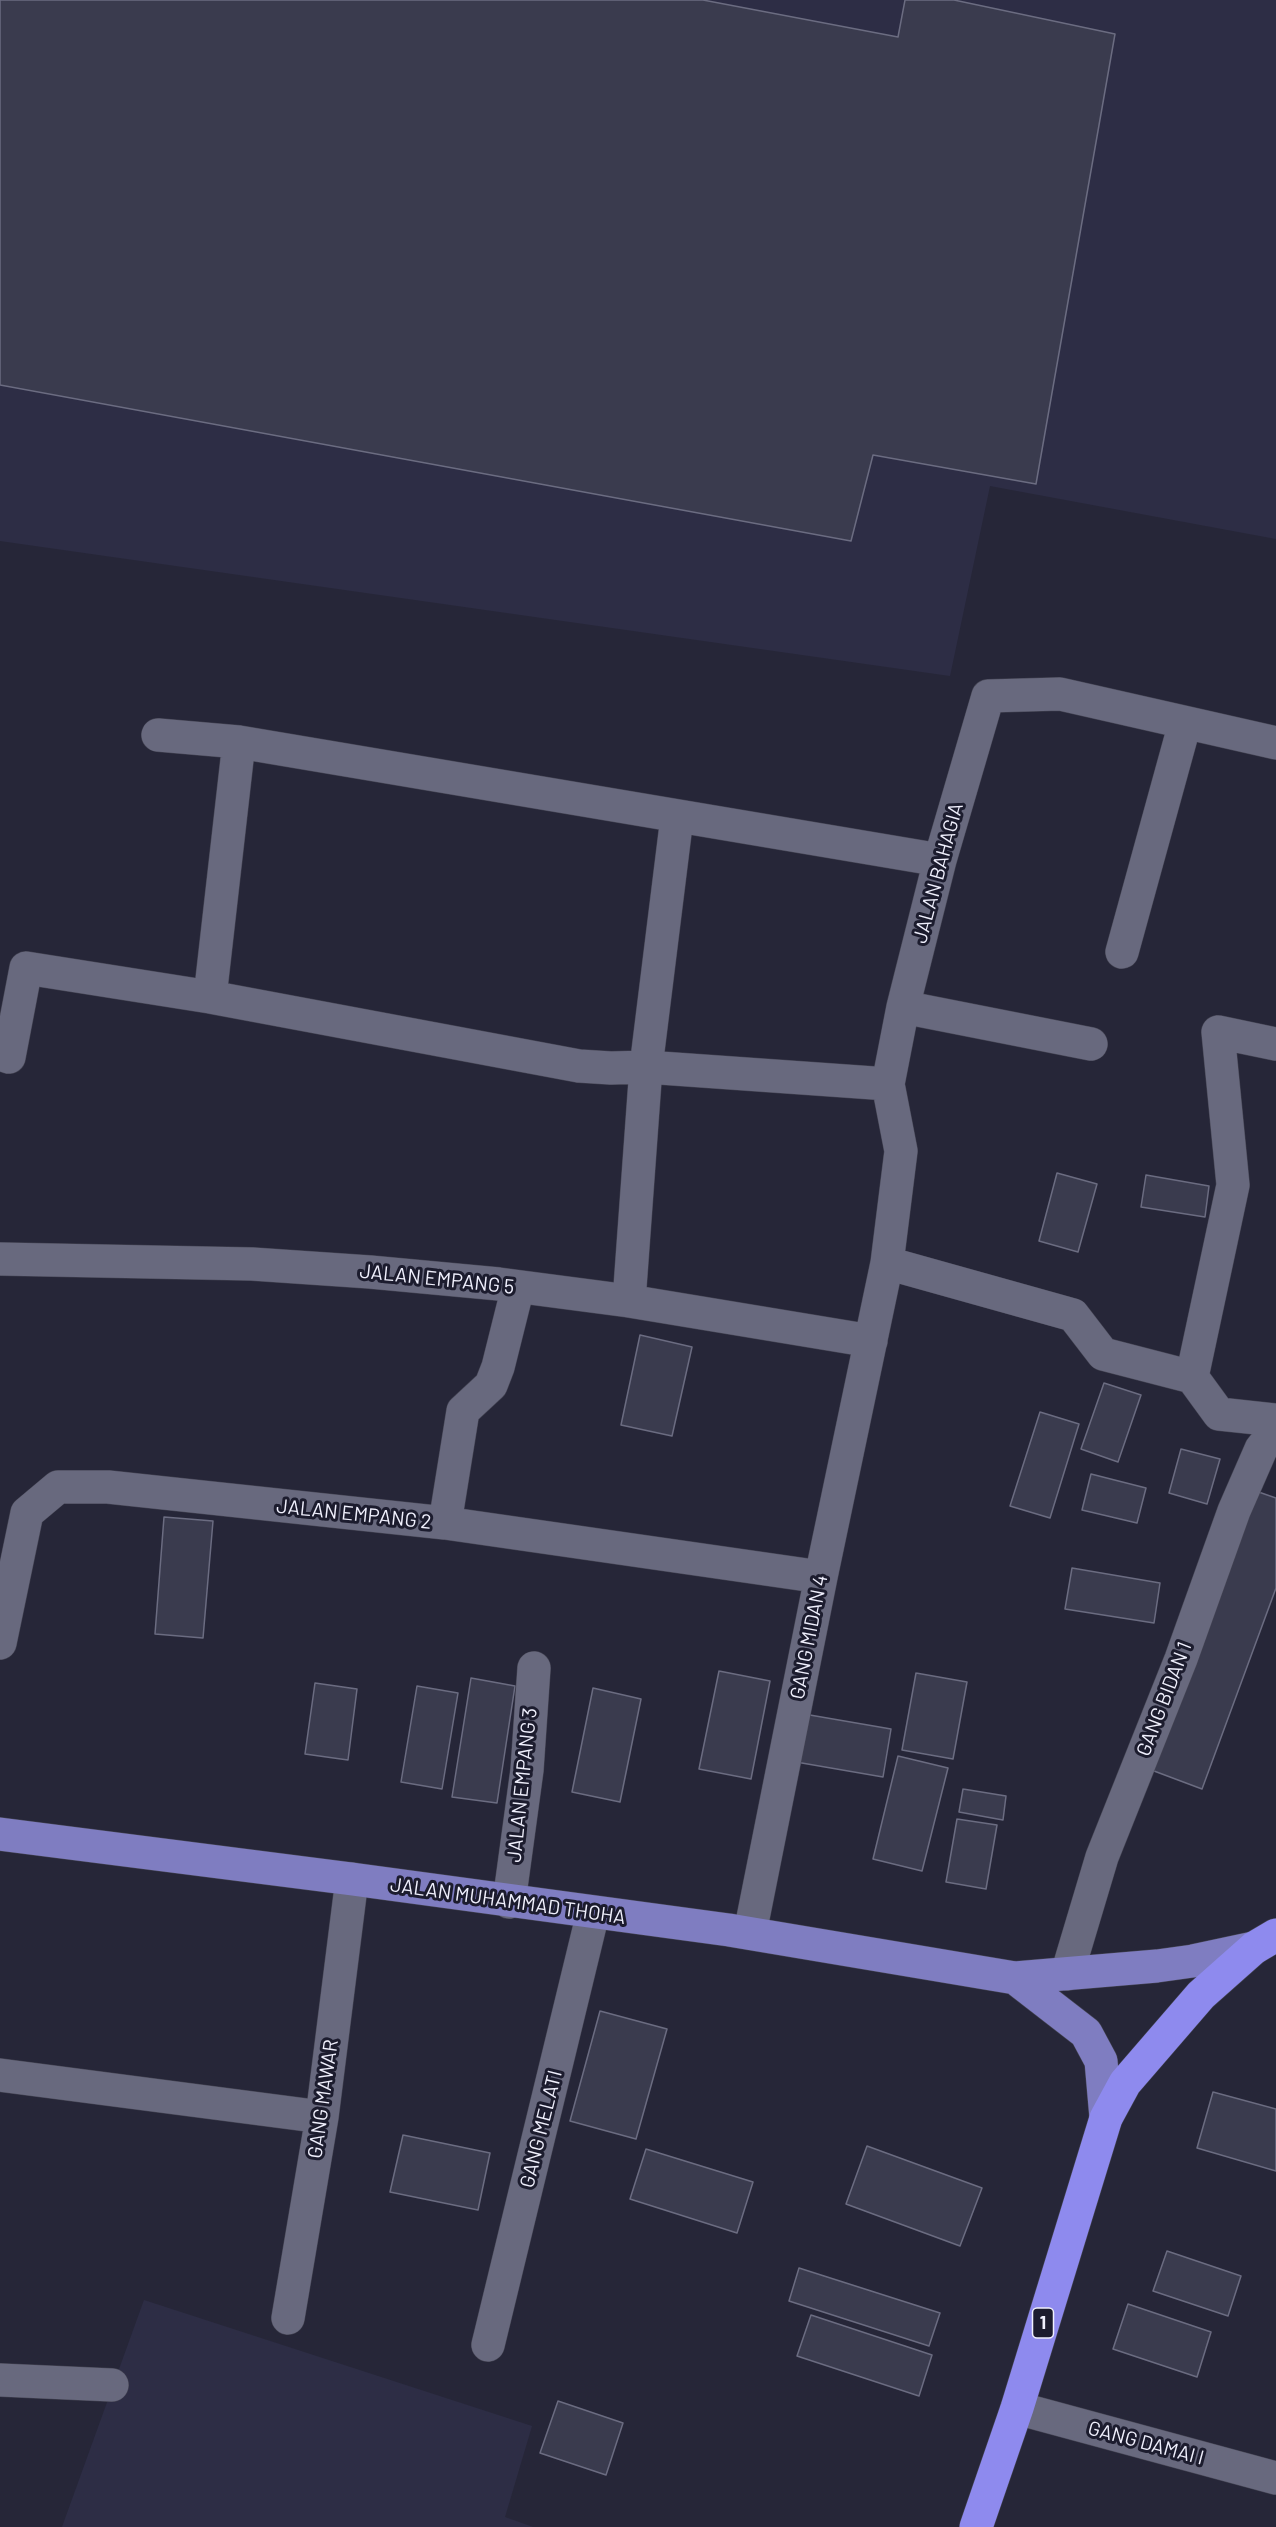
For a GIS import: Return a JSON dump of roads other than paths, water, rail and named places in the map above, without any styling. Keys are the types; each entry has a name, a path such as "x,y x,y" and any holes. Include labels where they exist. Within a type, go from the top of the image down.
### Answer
{"highway":[{"name":"1","path":"976,2527 1017,2408 1106,2118 1125,2083 1201,1995 1265,1941"}],"main road":[{"name":"JALAN MUHAMMAD THOHA","path":"0,1834 750,1933 1015,1978 1193,1961 1265,1941"},
{"name":"JALAN MUHAMMAD THOHA","path":"1015,1978 1086,2033 1101,2061 1106,2118"}],"street":[{"name":"JALAN BAHAGIA","path":"871,1341 887,1263 901,1151 888,1084 903,1007 940,860 988,696 1060,694 1276,743"},
{"path":"1122,952 1185,723"},
{"path":"159,735 239,742 940,860"},
{"path":"210,997 239,742"},
{"path":"629,1301 646,1067 676,817"},
{"path":"0,1054 9,1057 26,968 210,997 579,1066 646,1067 888,1084"},
{"path":"903,1007 1091,1044"},
{"path":"1192,1377 1233,1185 1218,1032 1276,1044"},
{"name":"JALAN EMPANG 5","path":"0,1259 252,1264 370,1272 629,1301 871,1341"},
{"path":"887,1263 1073,1315 1102,1354 1192,1377 1219,1414 1276,1420"},
{"path":"445,1523 463,1411 490,1385 498,1367 518,1287"},
{"name":"GANG MIDAN 4","path":"750,1933 871,1341"},
{"name":"GANG BIDAN 1","path":"1067,1974 1102,1857 1180,1659 1234,1511 1261,1449 1276,1430"},
{"name":"JALAN EMPANG 2","path":"0,1643 27,1513 58,1487 108,1487 445,1523 821,1577"},
{"name":"JALAN EMPANG 3","path":"509,1902 527,1770 534,1668"},
{"name":"GANG MAWAR","path":"288,2318 322,2117 352,1879"},
{"name":"GANG MELATI","path":"488,2345 593,1913"},
{"path":"0,2074 322,2117"},
{"path":"0,2380 112,2385"},
{"name":"GANG DAMAI I","path":"1017,2408 1276,2478"}]}
